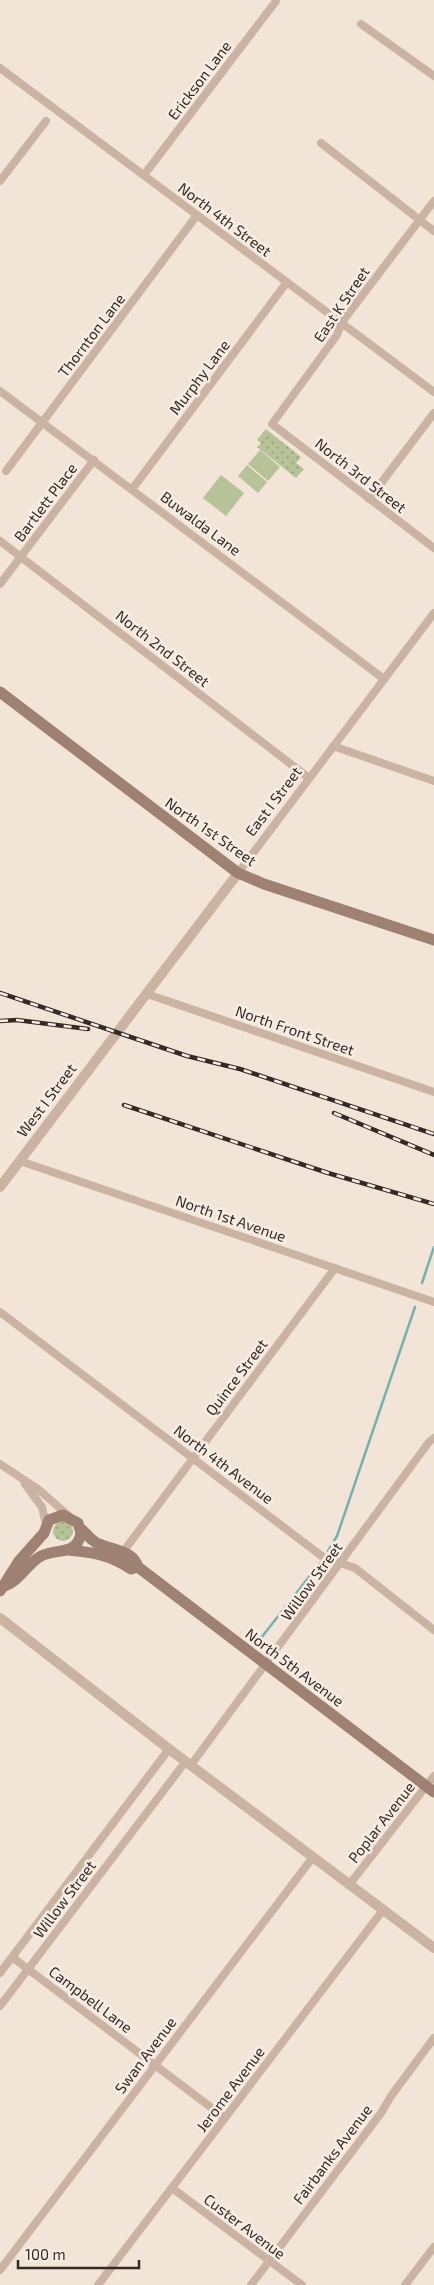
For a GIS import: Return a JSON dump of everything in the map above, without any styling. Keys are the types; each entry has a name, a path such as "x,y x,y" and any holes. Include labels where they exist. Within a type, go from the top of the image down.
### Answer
{"main road":[{"name":"North 1st Street","path":"0,692 238,872 264,884 434,940"},
{"path":"69,1516 78,1522 80,1539 62,1550 40,1557 14,1582 2,1589 53,1517 69,1516"},
{"name":"North 5th Avenue","path":"80,1528 96,1542 122,1552 136,1561 138,1567 430,1789"},
{"path":"45,1529 48,1544 62,1550"},
{"name":"North 5th Avenue","path":"62,1550 92,1552 110,1557 131,1569 138,1567"}],"street":[{"name":"Erickson Lane","path":"144,175 276,1"},
{"path":"361,24 434,76"},
{"name":"North 4th Street","path":"0,68 434,392"},
{"path":"0,181 46,121"},
{"path":"322,143 434,231"},
{"name":"East K Street","path":"272,424 337,335 342,322 434,201"},
{"name":"Thornton Lane","path":"6,471 197,215"},
{"name":"Murphy Lane","path":"133,488 287,282"},
{"name":"Buwalda Lane","path":"0,391 133,488 384,679"},
{"path":"369,499 434,413"},
{"name":"North 3rd Street","path":"272,424 434,548"},
{"name":"Bartlett Place","path":"0,584 94,460"},
{"name":"North 2nd Street","path":"0,541 309,778"},
{"name":"East I Street","path":"117,1033 384,679 431,623 434,613"},
{"path":"333,746 434,781"},
{"name":"North Front Street","path":"147,994 434,1092"},
{"name":"West I Street","path":"0,1187 117,1033"},
{"name":"North 1st Avenue","path":"20,1161 434,1302"},
{"name":"Quince Street","path":"122,1552 335,1268"},
{"name":"North 4th Avenue","path":"0,1312 323,1557 355,1568 434,1630"},
{"name":"Willow Street","path":"0,2006 267,1664 429,1442 434,1438"},
{"path":"0,1464 22,1481 38,1489 69,1516"},
{"path":"22,1481 42,1507 45,1529"},
{"path":"0,1618 169,1749 434,1948"},
{"name":"Willow Street","path":"0,1973 169,1749"},
{"name":"Poplar Avenue","path":"349,1885 430,1789 434,1776"},
{"name":"Swan Avenue","path":"0,2270 313,1857"},
{"name":"Jerome Avenue","path":"98,2285 383,1910"},
{"name":"Campbell Lane","path":"12,1957 225,2118"},
{"name":"Fairbanks Avenue","path":"251,2285 377,2120 391,2096 434,2038"},
{"name":"Custer Avenue","path":"172,2188 302,2285"},
{"path":"405,2285 434,2247"}],"green space":[{"path":"266,429 301,457 296,463 304,469 296,478 257,447 261,443 257,440"},
{"path":"260,450 280,467 268,481 248,464"},
{"path":"247,465 267,482 258,493 238,476"},
{"path":"221,475 244,493 226,516 203,498"},
{"path":"59,1521 67,1521 73,1527 73,1535 67,1541 59,1541 53,1535 53,1527"}],"waterway":[{"path":"422,1283 434,1247"},
{"path":"328,1551 337,1536 415,1307"},
{"path":"261,1638 320,1563"}],"railway":[{"path":"0,993 187,1056 240,1069 434,1134"},
{"path":"0,1021 17,1020 88,1029"},
{"path":"124,1105 328,1173 434,1204"},
{"path":"334,1113 434,1155"}]}
